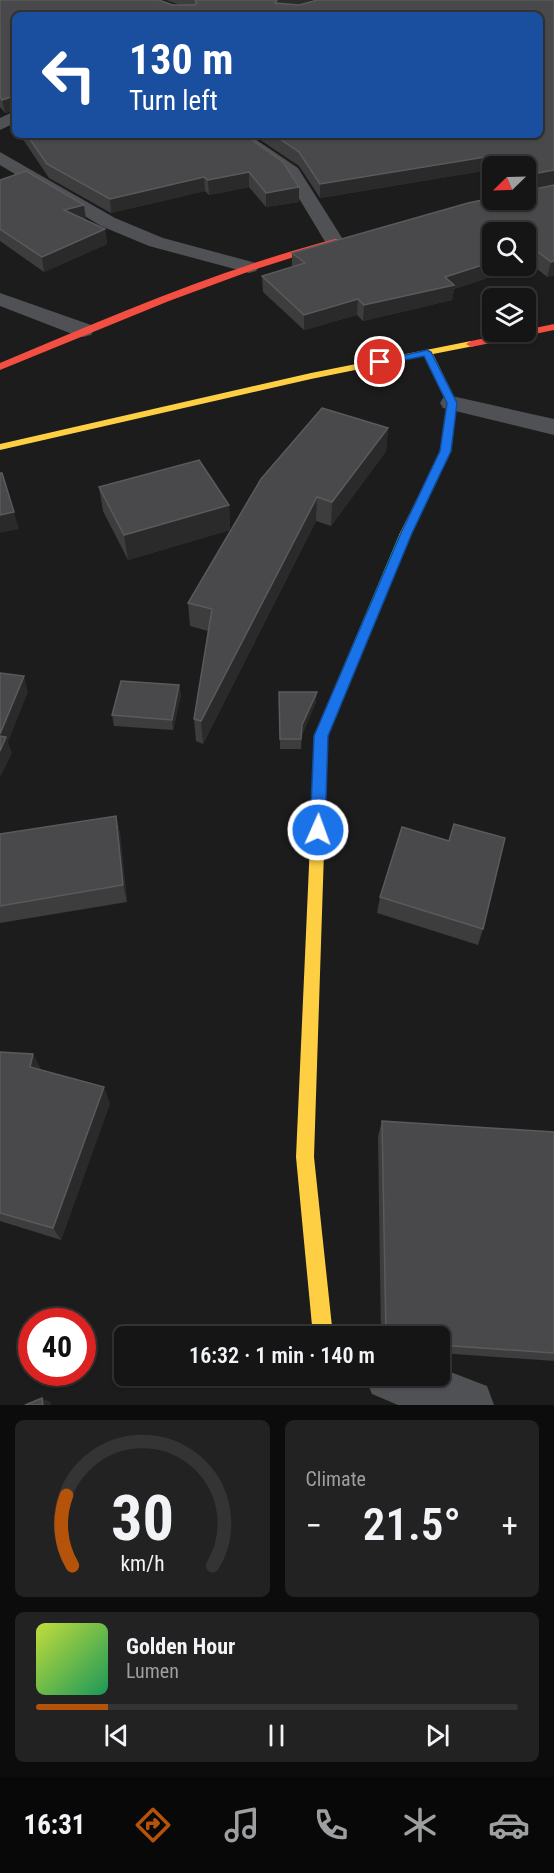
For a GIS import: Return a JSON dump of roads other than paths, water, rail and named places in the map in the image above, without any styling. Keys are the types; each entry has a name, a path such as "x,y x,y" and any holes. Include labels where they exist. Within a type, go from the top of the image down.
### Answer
{"street":[{"path":"0,368 84,330 264,261 340,239 292,172 242,138"},
{"path":"0,157 108,222 156,242 249,267"},
{"path":"0,299 84,330"},
{"path":"0,447 299,379 554,327"},
{"path":"322,1326 305,1157 321,736 406,533 446,451 452,403 427,352"},
{"path":"452,403 554,427"},
{"path":"417,1386 468,1405"}]}
